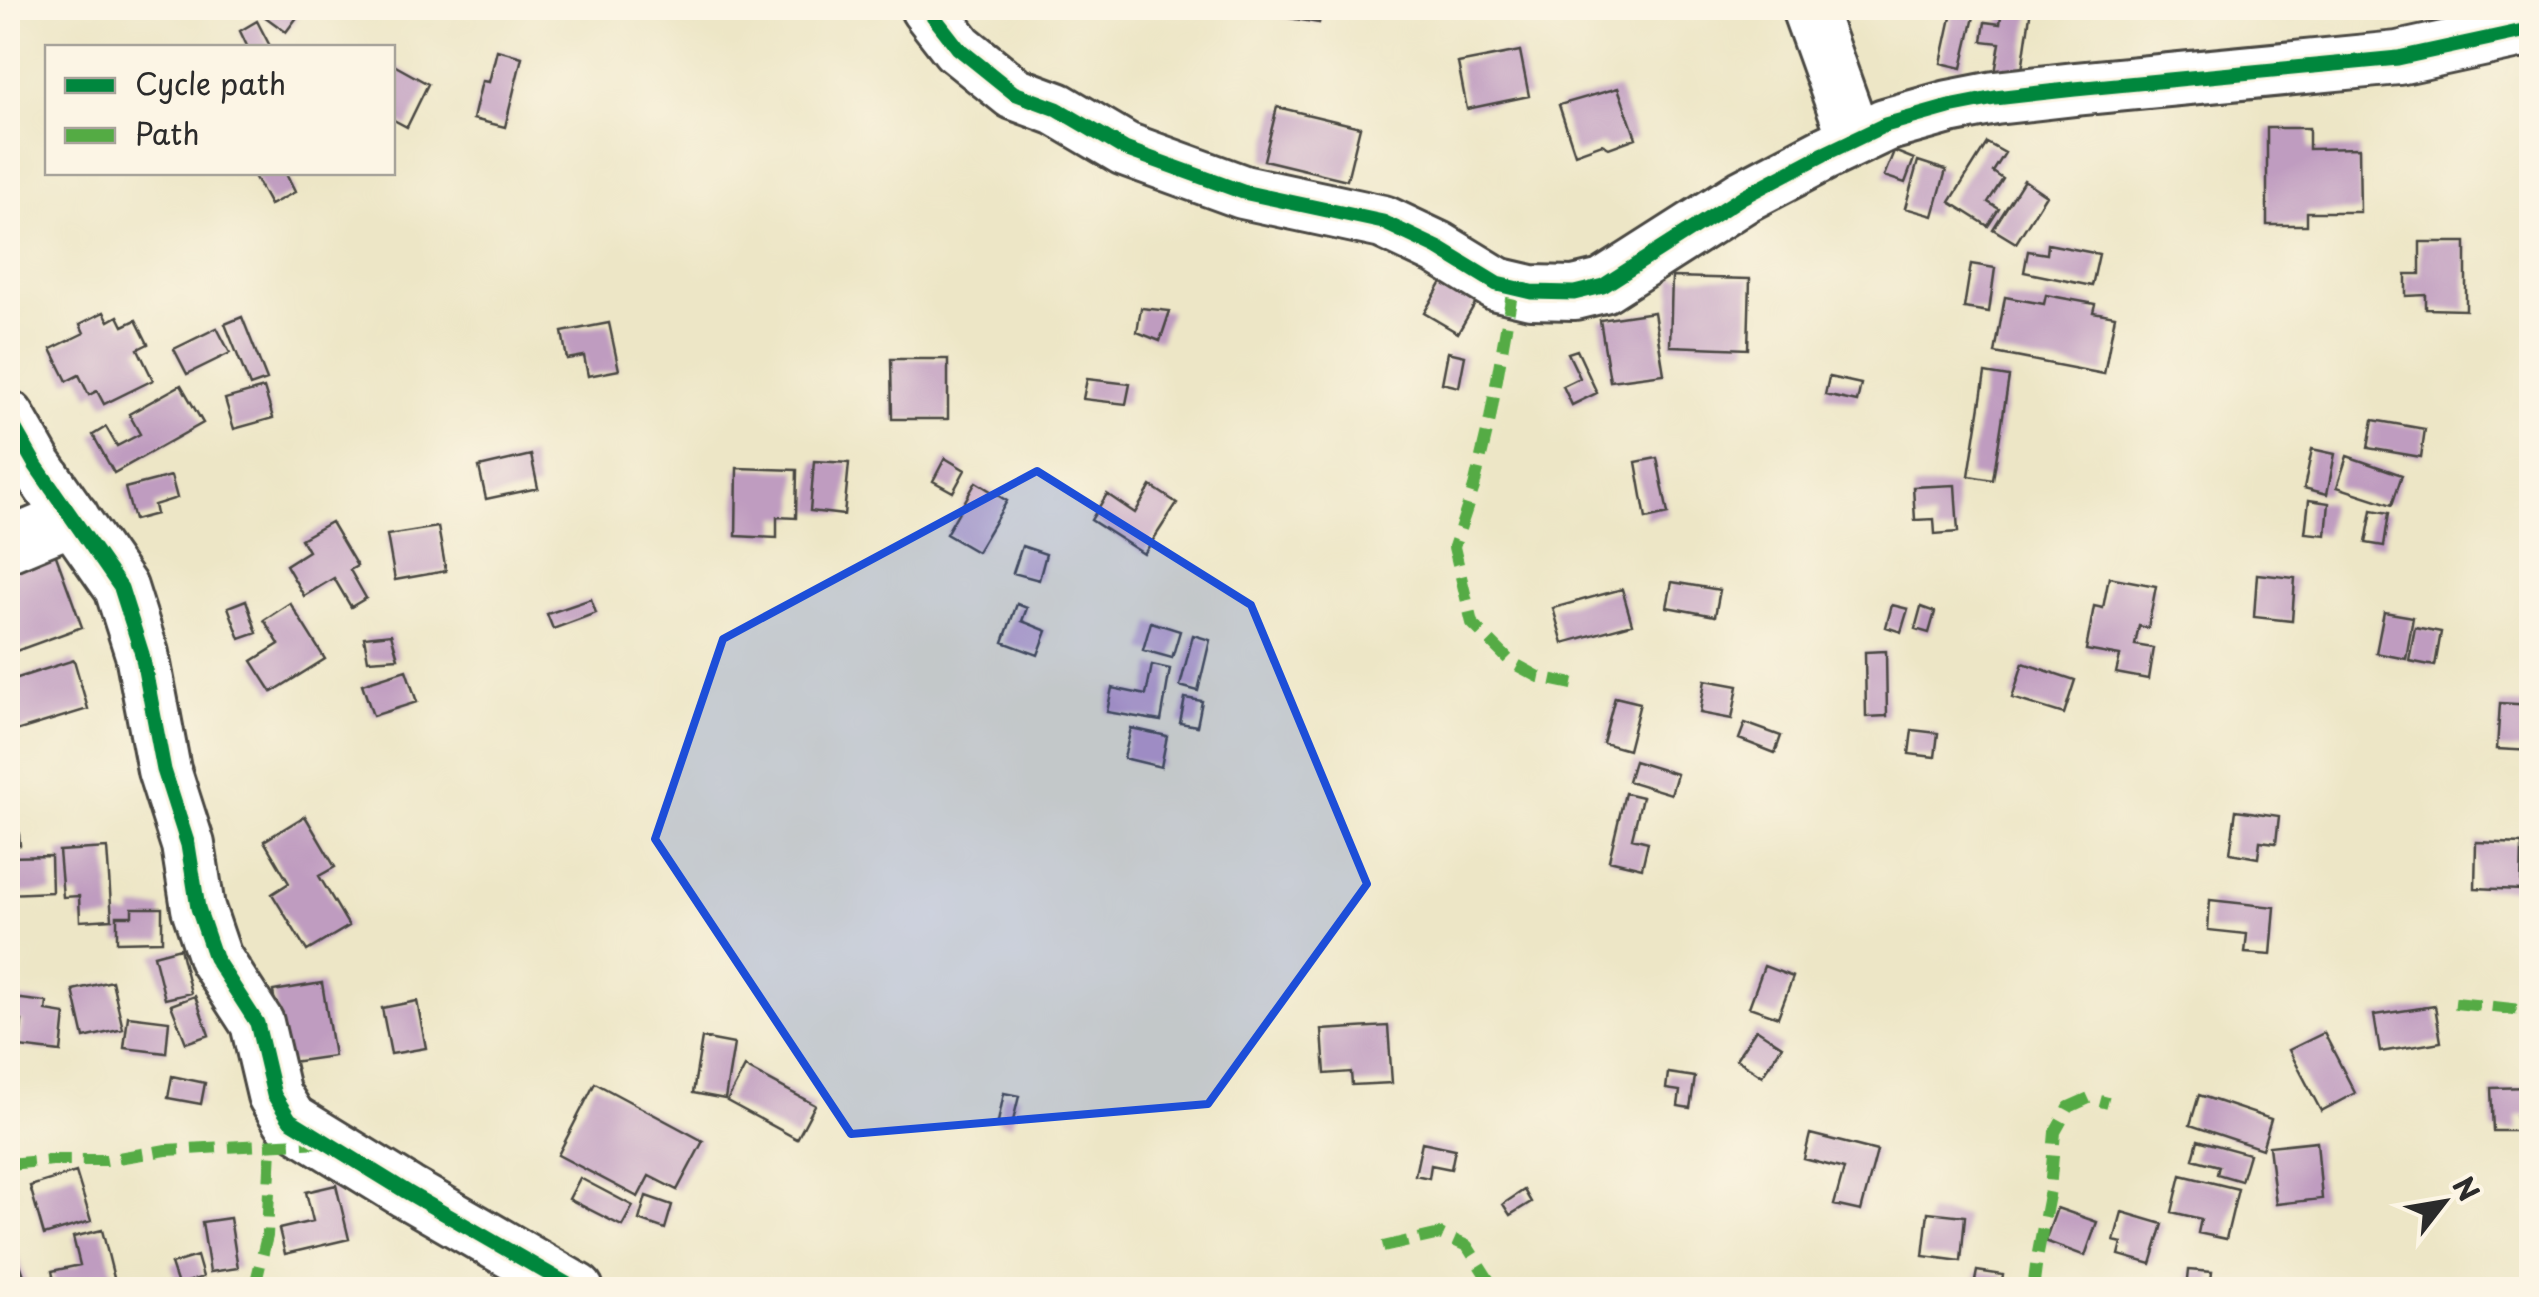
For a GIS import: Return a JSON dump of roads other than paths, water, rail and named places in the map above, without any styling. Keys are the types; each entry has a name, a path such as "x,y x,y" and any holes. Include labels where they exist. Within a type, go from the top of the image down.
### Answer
{"street":[{"path":"927,8 958,48 1014,93 1057,109 1125,149 1243,192 1383,222 1438,248 1497,284 1531,292 1574,293 1602,286 1744,196 1886,125 1995,98 2398,58 2508,24"},
{"path":"1808,8 1855,139"},
{"path":"8,418 36,466 121,588 142,654 164,770 188,845 198,908 215,958 257,1023 274,1095 290,1120 577,1290"},
{"path":"8,545 73,518"}]}
